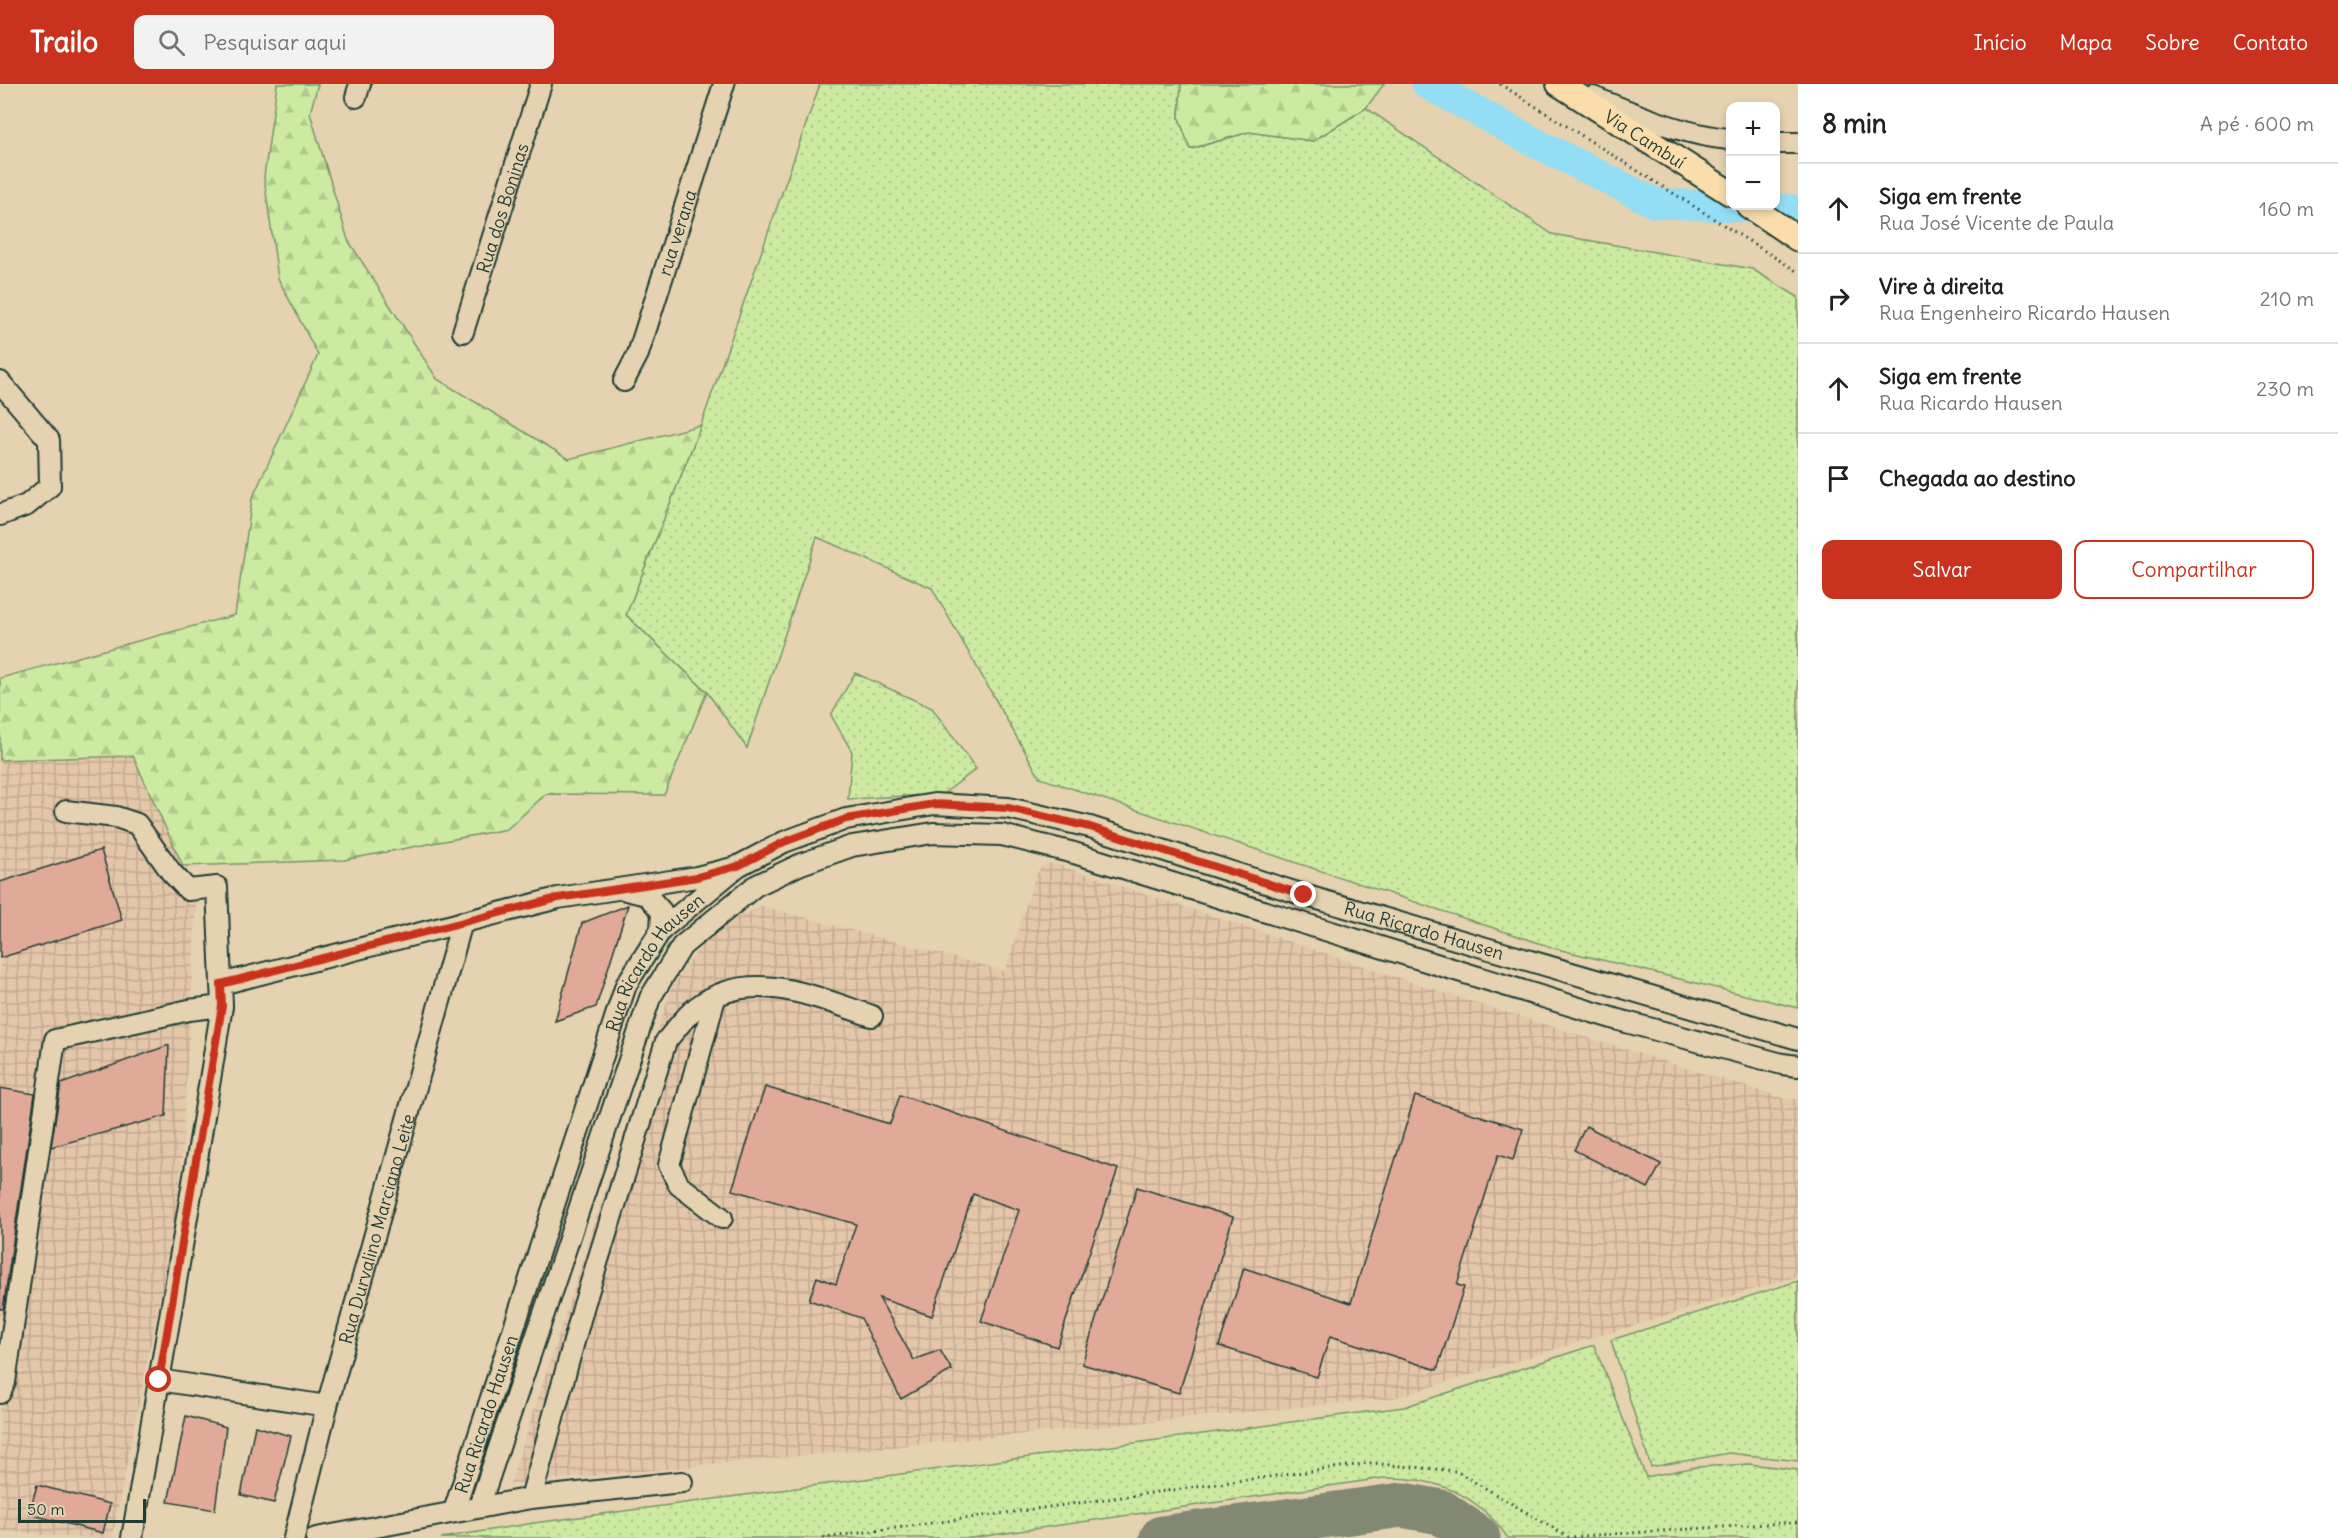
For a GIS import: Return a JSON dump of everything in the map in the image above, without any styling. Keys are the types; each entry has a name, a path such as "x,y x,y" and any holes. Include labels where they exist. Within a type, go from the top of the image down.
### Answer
{"main road":[{"name":"Via Cambuí","path":"1559,84 1724,189"},
{"path":"1755,210 1798,239"}],"street":[{"name":"Rua dos Boninas","path":"463,332 541,84"},
{"name":"rua verana","path":"624,381 638,354 724,84"},
{"path":"1559,84 1643,117 1726,139"},
{"path":"1780,142 1798,143"},
{"path":"0,382 50,440 50,486 27,505 0,515"},
{"name":"Rua Ricardo Hausen","path":"454,1511 626,985 661,930 738,866 784,842 846,819 934,804 1008,808 1090,827 1304,895 1798,1039"},
{"path":"66,812 116,817 137,824 171,872 188,890 217,886 222,1006 132,1538"},
{"name":"Rua Ricardo Hausen","path":"479,1506 650,998 682,946 755,886 801,864 852,846 933,833 1002,835 1074,853 1615,1019 1782,1064 1798,1066"},
{"path":"221,984 558,898 697,877 738,866"},
{"path":"621,889 647,895 662,912 661,930"},
{"name":"Rua Durvalino Marciano Leite","path":"294,1538 327,1406 462,922"},
{"path":"531,1498 588,1294 666,1041 697,1007 743,987 788,988 872,1016"},
{"path":"715,998 669,1165 679,1185 722,1218"},
{"path":"0,1393 5,1382 55,1040 189,1010 222,1006"},
{"path":"159,1380 327,1406"},
{"path":"316,1538 531,1498 682,1482"}],"path":[{"path":"1500,84 1798,272"},
{"path":"823,1538 1370,1463 1456,1471 1568,1537 1798,1522"}],"shaded area":[{"path":"133,756 197,897 179,1203 112,1538 80,1538 0,1531 0,760"},
{"path":"1052,863 1463,999 1786,1099 1798,1099 1798,1276 1394,1398 510,1484 672,986 702,944 726,923 761,906 1005,971 1035,877 1042,866"}],"green space":[{"path":"277,84 318,84 310,113 348,240 437,379 569,459 701,425 626,615 707,692 664,795 546,794 507,829 344,860 183,866 133,756 0,760 0,678 235,615 252,499 318,355 278,278 264,177"},
{"path":"820,84 1181,84 1179,118 1191,149 1249,132 1313,141 1366,108 1552,234 1752,269 1798,297 1798,1008 1557,949 1040,778 932,588 817,537 747,748 707,692 626,615 701,425"},
{"path":"1181,84 1384,84 1366,108 1313,141 1249,132 1190,149 1179,118"},
{"path":"855,673 932,708 976,769 943,794 848,799 852,752 831,715"},
{"path":"1798,1281 1798,1461 1729,1453 1651,1467 1611,1340"},
{"path":"1594,1345 1646,1477 1696,1467 1750,1464 1798,1470 1798,1538 1508,1538 1483,1510 1454,1491 1421,1481 1384,1478 971,1538 441,1538 534,1523 1404,1407"}],"building":[{"path":"101,850 122,920 0,958 0,882"},
{"path":"628,905 596,1007 555,1021 582,923"},
{"path":"169,1045 166,1116 51,1147 61,1084"},
{"path":"765,1087 890,1124 900,1095 1118,1169 1057,1347 981,1321 1019,1210 973,1194 932,1316 879,1298 914,1360 940,1350 952,1370 901,1399 861,1318 809,1300 817,1277 836,1284 856,1224 732,1190"},
{"path":"0,1088 35,1094 3,1309 0,1309"},
{"path":"1415,1096 1523,1129 1513,1160 1498,1155 1457,1285 1464,1287 1437,1370 1330,1336 1317,1377 1219,1346 1244,1268 1351,1303"},
{"path":"1586,1126 1661,1164 1648,1188 1574,1150"},
{"path":"1137,1187 1233,1217 1179,1393 1082,1364"},
{"path":"186,1416 226,1427 215,1510 168,1502"},
{"path":"255,1426 291,1436 274,1503 241,1495"},
{"path":"37,1485 110,1504 103,1533 29,1514"}],"waterway":[{"path":"1427,84 1530,140 1655,203 1798,210"}],"taxiway":[{"path":"1162,1538 1402,1505 1441,1512 1478,1538"}],"route":[{"path":"159,1380 222,1006 221,984 558,898 697,877 738,866 784,842 846,819 934,804 1008,808 1090,827 1304,895"}]}
